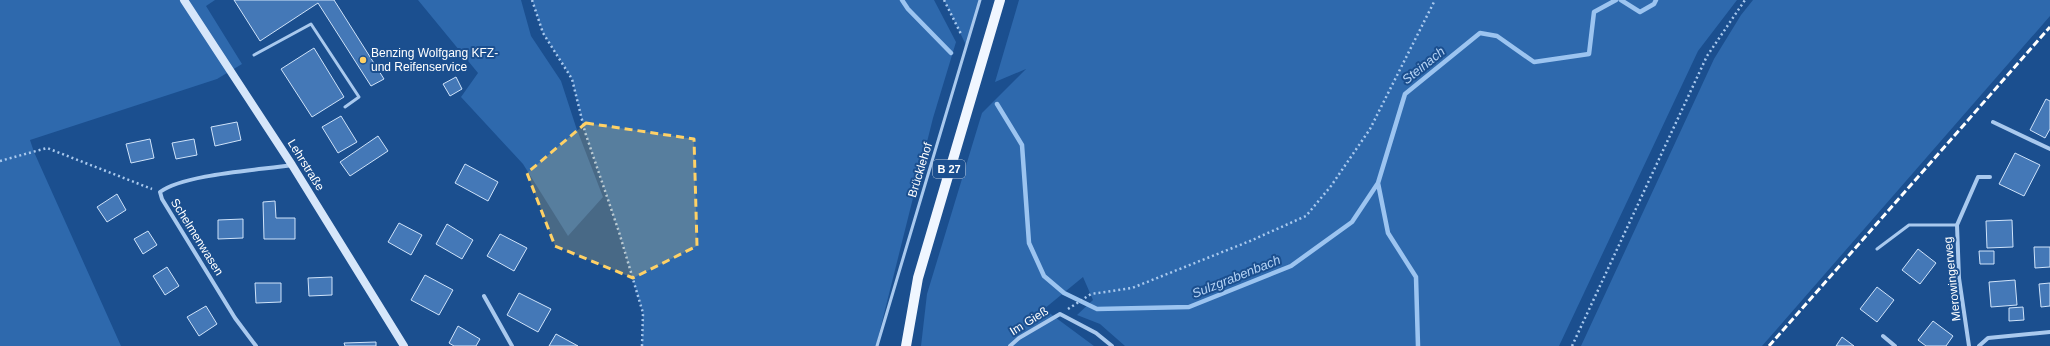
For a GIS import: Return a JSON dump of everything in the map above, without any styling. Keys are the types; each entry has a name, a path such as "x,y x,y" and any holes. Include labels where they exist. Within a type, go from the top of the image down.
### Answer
{"main road":[{"name":"B 27","path":"906,343 918,278 1000,0"}],"street":[{"name":"Lehrstraße","path":"184,0 292,165 404,346"},
{"path":"1993,122 2050,150"},
{"name":"Schelmenwasen","path":"256,346 234,318 162,199 160,192 167,186 209,176 292,165"},
{"name":"Merowingerweg","path":"1969,346 1959,278 1957,225 1978,177 1990,177"},
{"path":"484,296 512,346"},
{"path":"1060,314 1096,332 1112,346"},
{"name":"Im Gieß","path":"1010,346 1019,338 1060,314"},
{"path":"1979,346 1988,338 2050,332"},
{"path":"1883,336 1896,346"}],"lane":[{"name":"Brücklehof","path":"877,346 980,0"},
{"path":"254,55 311,24 359,97 346,107"},
{"path":"1877,249 1909,225 1957,225"}],"path":[{"path":"532,0 542,33 572,79 585,132 619,232 643,313 642,346"},
{"path":"944,0 966,45"},
{"path":"1060,314 1091,294 1132,288 1250,241 1306,216 1331,186 1370,129 1435,0"},
{"path":"1572,346 1707,56 1745,0"},
{"path":"0,161 47,148 160,192"}],"highlighted area":[{"path":"586,123 694,139 697,246 633,278 555,246 527,173"}],"shaded area":[{"path":"0,0 215,0 206,6 242,64 217,79 30,140 121,346 0,346"},
{"path":"418,0 521,0 531,36 561,81 576,127 603,197 568,236 523,164 461,97 478,73"},
{"path":"532,0 934,0 956,42 933,118 876,346 642,346 643,313 619,232 585,132 572,79 543,33"},
{"path":"944,0 980,0 966,45"},
{"path":"1019,0 1737,0 1698,51 1559,346 1125,346 1100,324 1077,315 1093,300 1083,277 1044,309 1094,346 921,346 927,294 982,113 1026,69 995,82"},
{"path":"1753,0 2050,0 2050,16 1762,346 1581,346 1714,59 1741,15"}],"building":[{"name":"Benzing Wolfgang KFZ- und Reifenservice","path":"234,0 334,0 384,79 371,86 318,3 260,41"},
{"path":"314,48 344,97 312,117 281,69"},
{"path":"456,77 462,89 450,96 443,84"},
{"path":"2046,99 2050,101 2050,129 2045,138 2030,130"},
{"path":"341,116 357,142 338,153 322,127"},
{"path":"237,122 241,140 215,146 211,127"},
{"path":"378,136 388,151 350,176 340,162"},
{"path":"150,139 154,158 131,163 126,144"},
{"path":"194,139 197,155 176,159 172,143"},
{"path":"2015,153 2040,165 2024,196 1999,184"},
{"path":"465,164 498,182 488,201 455,183"},
{"path":"117,194 126,210 107,222 97,207"},
{"path":"275,201 276,218 295,218 295,239 264,239 263,202"},
{"path":"243,219 243,238 218,239 218,220"},
{"path":"2012,220 2013,247 1987,248 1986,221"},
{"path":"399,223 422,235 411,255 388,242"},
{"path":"447,224 473,240 462,259 436,244"},
{"path":"148,231 157,245 143,254 134,239"},
{"path":"500,234 527,248 514,271 487,256"},
{"path":"2034,247 2050,247 2050,267 2035,268"},
{"path":"1918,249 1936,263 1920,284 1902,270"},
{"path":"1979,251 1994,251 1994,264 1980,264"},
{"path":"167,267 179,286 165,295 153,276"},
{"path":"425,275 453,290 439,315 411,300"},
{"path":"332,277 332,295 309,296 308,278"},
{"path":"2015,280 2017,305 1991,307 1989,282"},
{"path":"255,283 281,283 281,302 256,303"},
{"path":"2050,283 2050,306 2041,307 2039,284"},
{"path":"1877,287 1894,300 1877,322 1860,309"},
{"path":"519,293 551,309 538,332 507,315"},
{"path":"206,306 217,324 199,336 187,317"},
{"path":"2023,307 2024,320 2009,321 2009,308"},
{"path":"1933,321 1953,336 1946,346 1926,346 1918,340"},
{"path":"458,326 480,339 476,346 454,346 449,343"},
{"path":"556,334 578,346 549,346"},
{"path":"1842,337 1854,346 1836,346"},
{"path":"376,342 376,346 345,346 344,343"}],"waterway":[{"name":"Sulzgrabenbach","path":"902,0 908,9 951,53"},
{"name":"Steinach","path":"1418,346 1416,277 1388,233 1378,183 1405,94 1480,33 1497,36 1534,62 1589,54 1594,12 1616,0"},
{"name":"Steinach","path":"1621,0 1640,12 1654,4 1656,0"},
{"name":"Sulzgrabenbach","path":"997,104 1022,145 1029,243 1044,276 1064,293 1097,309 1189,307 1291,266 1352,222 1378,183"}],"railway":[{"path":"1769,346 2050,27"}],"place":[{"name":"Benzing Wolfgang KFZ- und Reifenservice","path":"363,60"}]}
